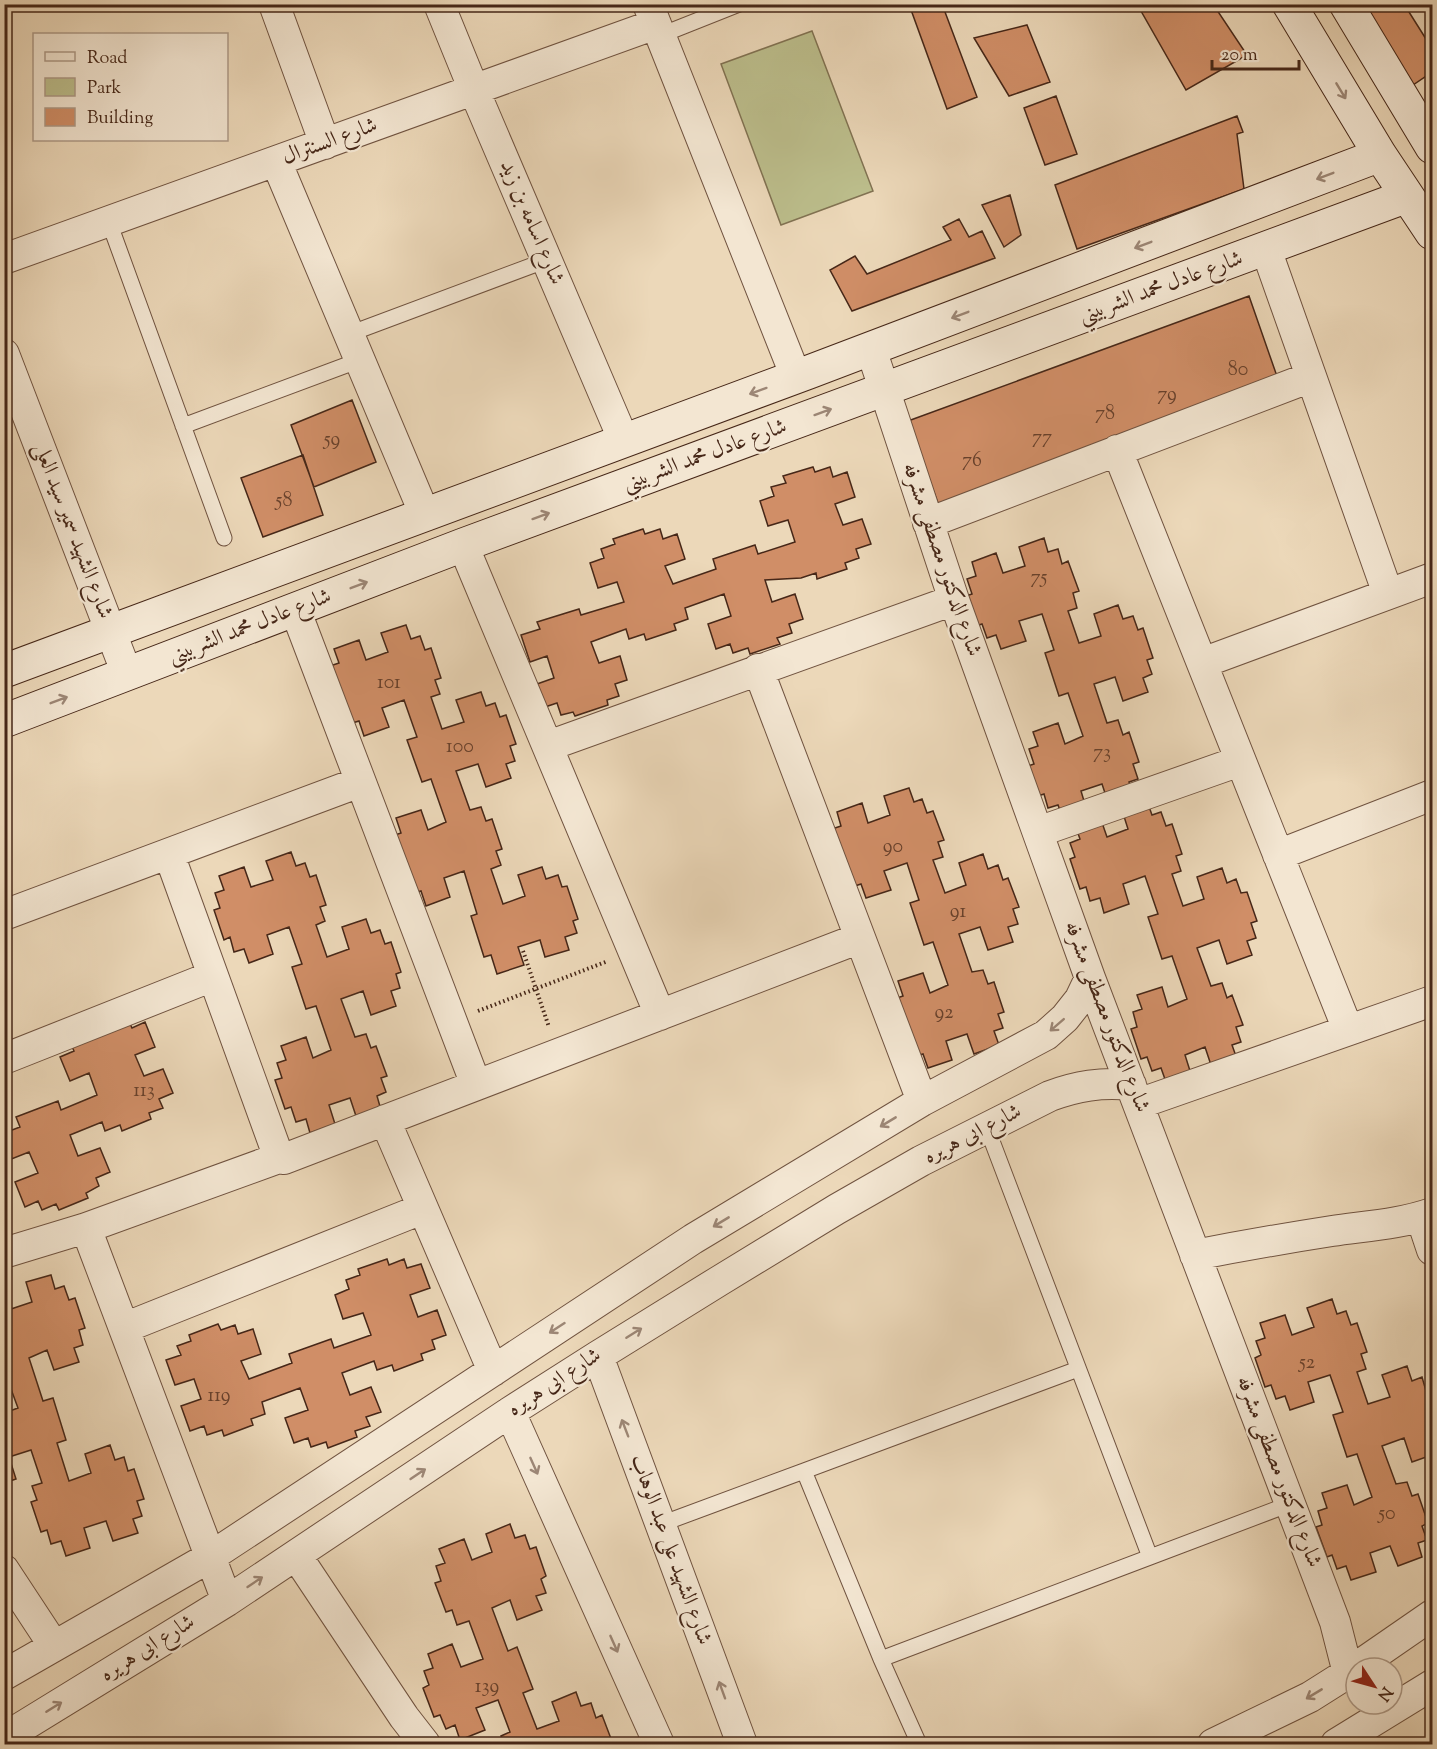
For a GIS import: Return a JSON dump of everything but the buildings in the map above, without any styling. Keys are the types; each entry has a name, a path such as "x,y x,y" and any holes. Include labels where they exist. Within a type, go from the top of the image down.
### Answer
{"street":[{"path":"274,4 325,144"},
{"name":"شارع اسامه بن زيد","path":"439,4 624,441"},
{"path":"1288,4 1380,155 1432,233"},
{"path":"1346,4 1429,136"},
{"path":"655,21 796,377"},
{"name":"شارع السنترال","path":"4,259 474,90 655,21"},
{"name":"شارع عادل محمد الشربيني","path":"4,671 871,349 1380,155"},
{"path":"276,161 425,515"},
{"name":"شارع عادل محمد الشربيني","path":"4,721 463,545 1407,196"},
{"path":"1266,249 1388,594"},
{"name":"شارع الدكتور مصطفى مشرفه","path":"871,349 954,600 1090,978 1335,1622 1346,1656"},
{"name":"شارع الشهيد سمير سيد العلى","path":"4,354 127,674"},
{"path":"928,523 1311,377"},
{"path":"1117,450 1348,1030"},
{"path":"463,545 660,1015"},
{"path":"1202,663 1432,578"},
{"path":"548,746 954,600"},
{"path":"295,609 476,1085"},
{"path":"758,669 922,1101"},
{"path":"1038,832 1240,761"},
{"path":"4,915 360,782"},
{"path":"1278,855 1432,795"},
{"path":"169,854 279,1158"},
{"path":"4,1253 86,1228 279,1158 284,1159 860,938"},
{"path":"4,1059 213,976"},
{"name":"شارع ابى هريره","path":"4,1675 210,1557 693,1239 922,1101 1046,1035 1065,1018 1080,999 1090,978"},
{"path":"1134,1094 1348,1030 1432,1001"},
{"name":"شارع ابى هريره","path":"4,1738 226,1601 598,1356 837,1209 921,1161 1050,1096 1070,1089 1090,1084 1111,1083 1134,1094"},
{"path":"385,1120 492,1371"},
{"path":"124,1328 422,1209"},
{"path":"1196,1255 1427,1215 1432,1250"},
{"path":"86,1228 226,1601"},
{"name":"شارع الشهيد على عبد الوهاب","path":"598,1356 742,1744"},
{"path":"465,1389 483,1430"},
{"path":"510,1412 659,1744"},
{"path":"296,1555 404,1717 425,1744"},
{"path":"4,1570 54,1647"},
{"path":"1377,1656 1432,1615"},
{"path":"1213,1744 1344,1679"},
{"path":"1335,1744 1432,1685"},
{"path":"1335,1744 1360,1716"}],"lane":[{"path":"655,21 739,4"},
{"path":"109,222 224,538"},
{"path":"183,426 547,260"},
{"path":"987,1128 1150,1557"},
{"path":"661,1524 1078,1369"},
{"path":"804,1471 881,1659 919,1744"},
{"path":"881,1659 1290,1504"}],"path":[{"path":"523,951 558,1054"},
{"path":"452,1021 633,951"}],"green space":[{"path":"812,31 873,191 781,225 721,64"}]}
